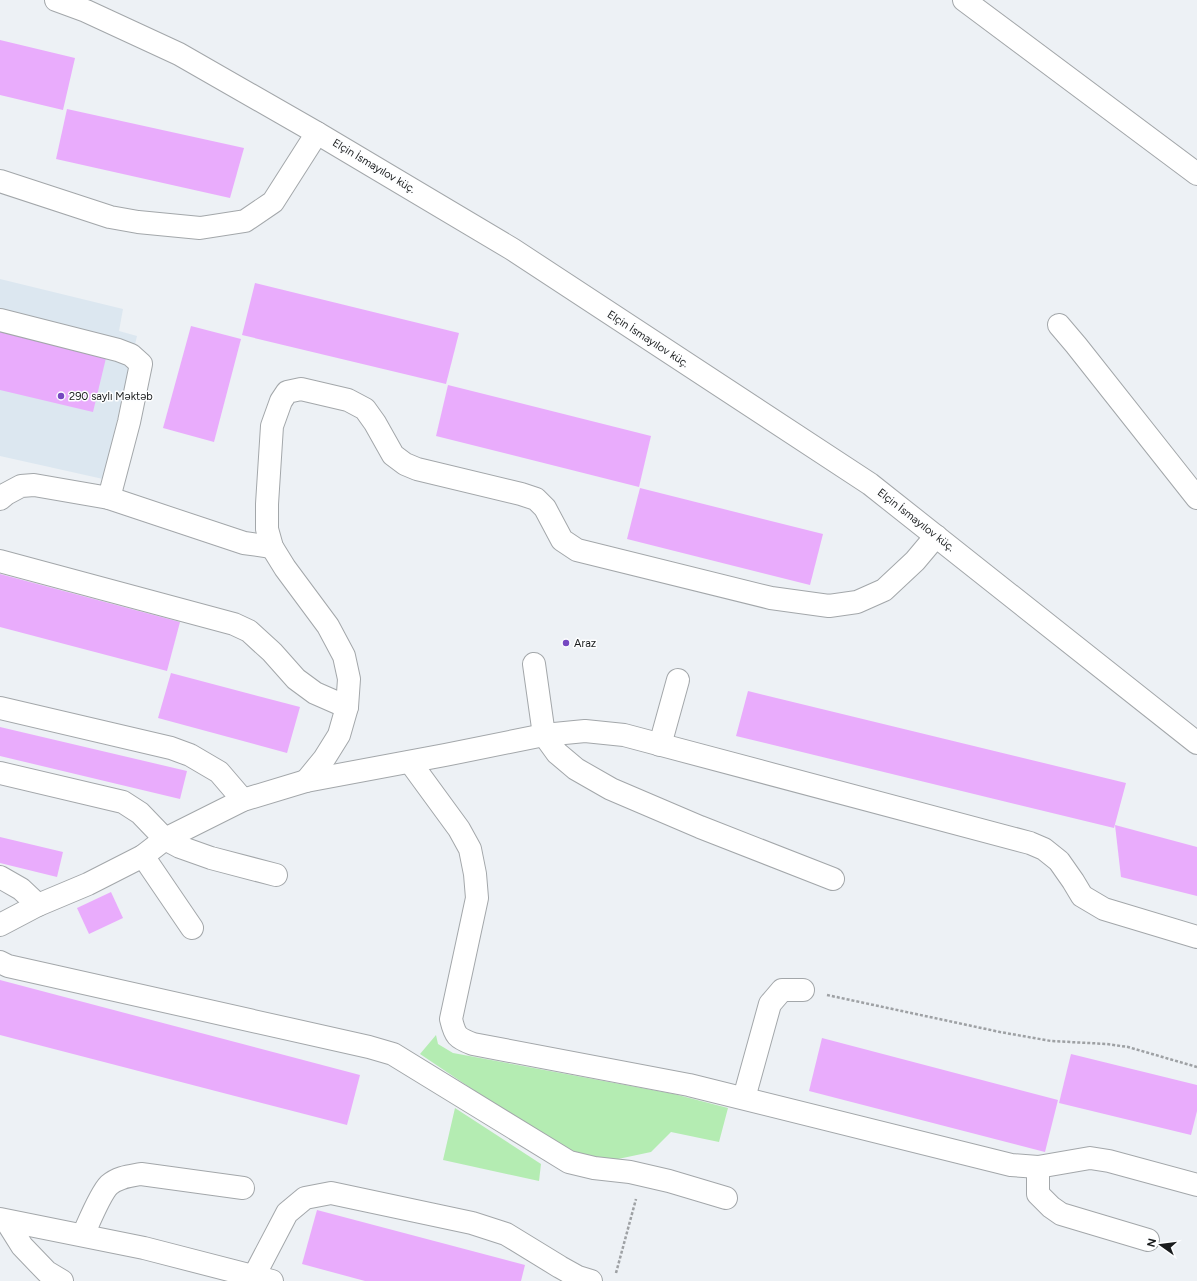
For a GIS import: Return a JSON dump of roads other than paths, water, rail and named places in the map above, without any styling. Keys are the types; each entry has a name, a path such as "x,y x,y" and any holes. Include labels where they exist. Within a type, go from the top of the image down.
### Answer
{"street":[{"name":"Elçin İsmayılov küç.","path":"56,0 86,11 179,54 317,133 512,249 870,484 1197,743"},
{"path":"964,0 1197,174"},
{"path":"0,181 110,217 138,222 200,228 245,221 273,202 317,133"},
{"path":"0,320 118,350 131,355 141,364 130,422 109,498"},
{"path":"1059,326 1076,345 1197,498"},
{"path":"306,781 324,759 339,735 347,707 349,679 344,656 328,626 285,568 272,547 268,529 267,504 272,426 281,401 287,392 301,389 348,400 365,409 375,422 393,455 405,464 417,469 536,499 545,508 562,540 577,550 770,598 829,606 857,602 884,590 915,561 936,536"},
{"path":"0,499 21,486 34,485 109,498 244,543 272,547"},
{"path":"0,561 234,624 249,631 272,652 296,679 315,692 347,707"},
{"path":"534,664 544,735 556,753 576,769 611,790 700,827 833,879"},
{"path":"660,745 678,680"},
{"path":"0,708 171,748 190,755 219,772 243,800"},
{"path":"0,925 38,905 88,884 143,856 166,839 243,800 306,781 544,735 585,731 624,735 1030,843 1044,849 1059,861 1082,896 1104,909 1197,937"},
{"path":"410,762 459,829 470,849 475,874 477,898 451,1019 454,1030 460,1039 473,1044 689,1085 1011,1165 1038,1167 1090,1158 1109,1161 1197,1185"},
{"path":"0,772 123,802 140,813 166,839 180,848 211,858 276,875"},
{"path":"143,856 192,928"},
{"path":"0,877 21,889 38,905"},
{"path":"0,962 8,966 369,1047 393,1054 569,1162 594,1168 630,1172 669,1181 726,1198"},
{"path":"744,1098 770,1004 782,990 803,990"},
{"path":"1038,1167 1038,1194 1051,1207 1061,1214 1148,1240"},
{"path":"84,1235 102,1195 110,1185 126,1176 141,1174 243,1188"},
{"path":"4,1221 84,1235 144,1248 263,1279 287,1213 305,1198 331,1193 494,1229 506,1234 578,1277 591,1281"},
{"path":"4,1221 22,1246 47,1272 62,1281"}],"place":[{"name":"290 saylı Məktəb","path":"61,396"},
{"name":"Araz","path":"566,643"}]}
